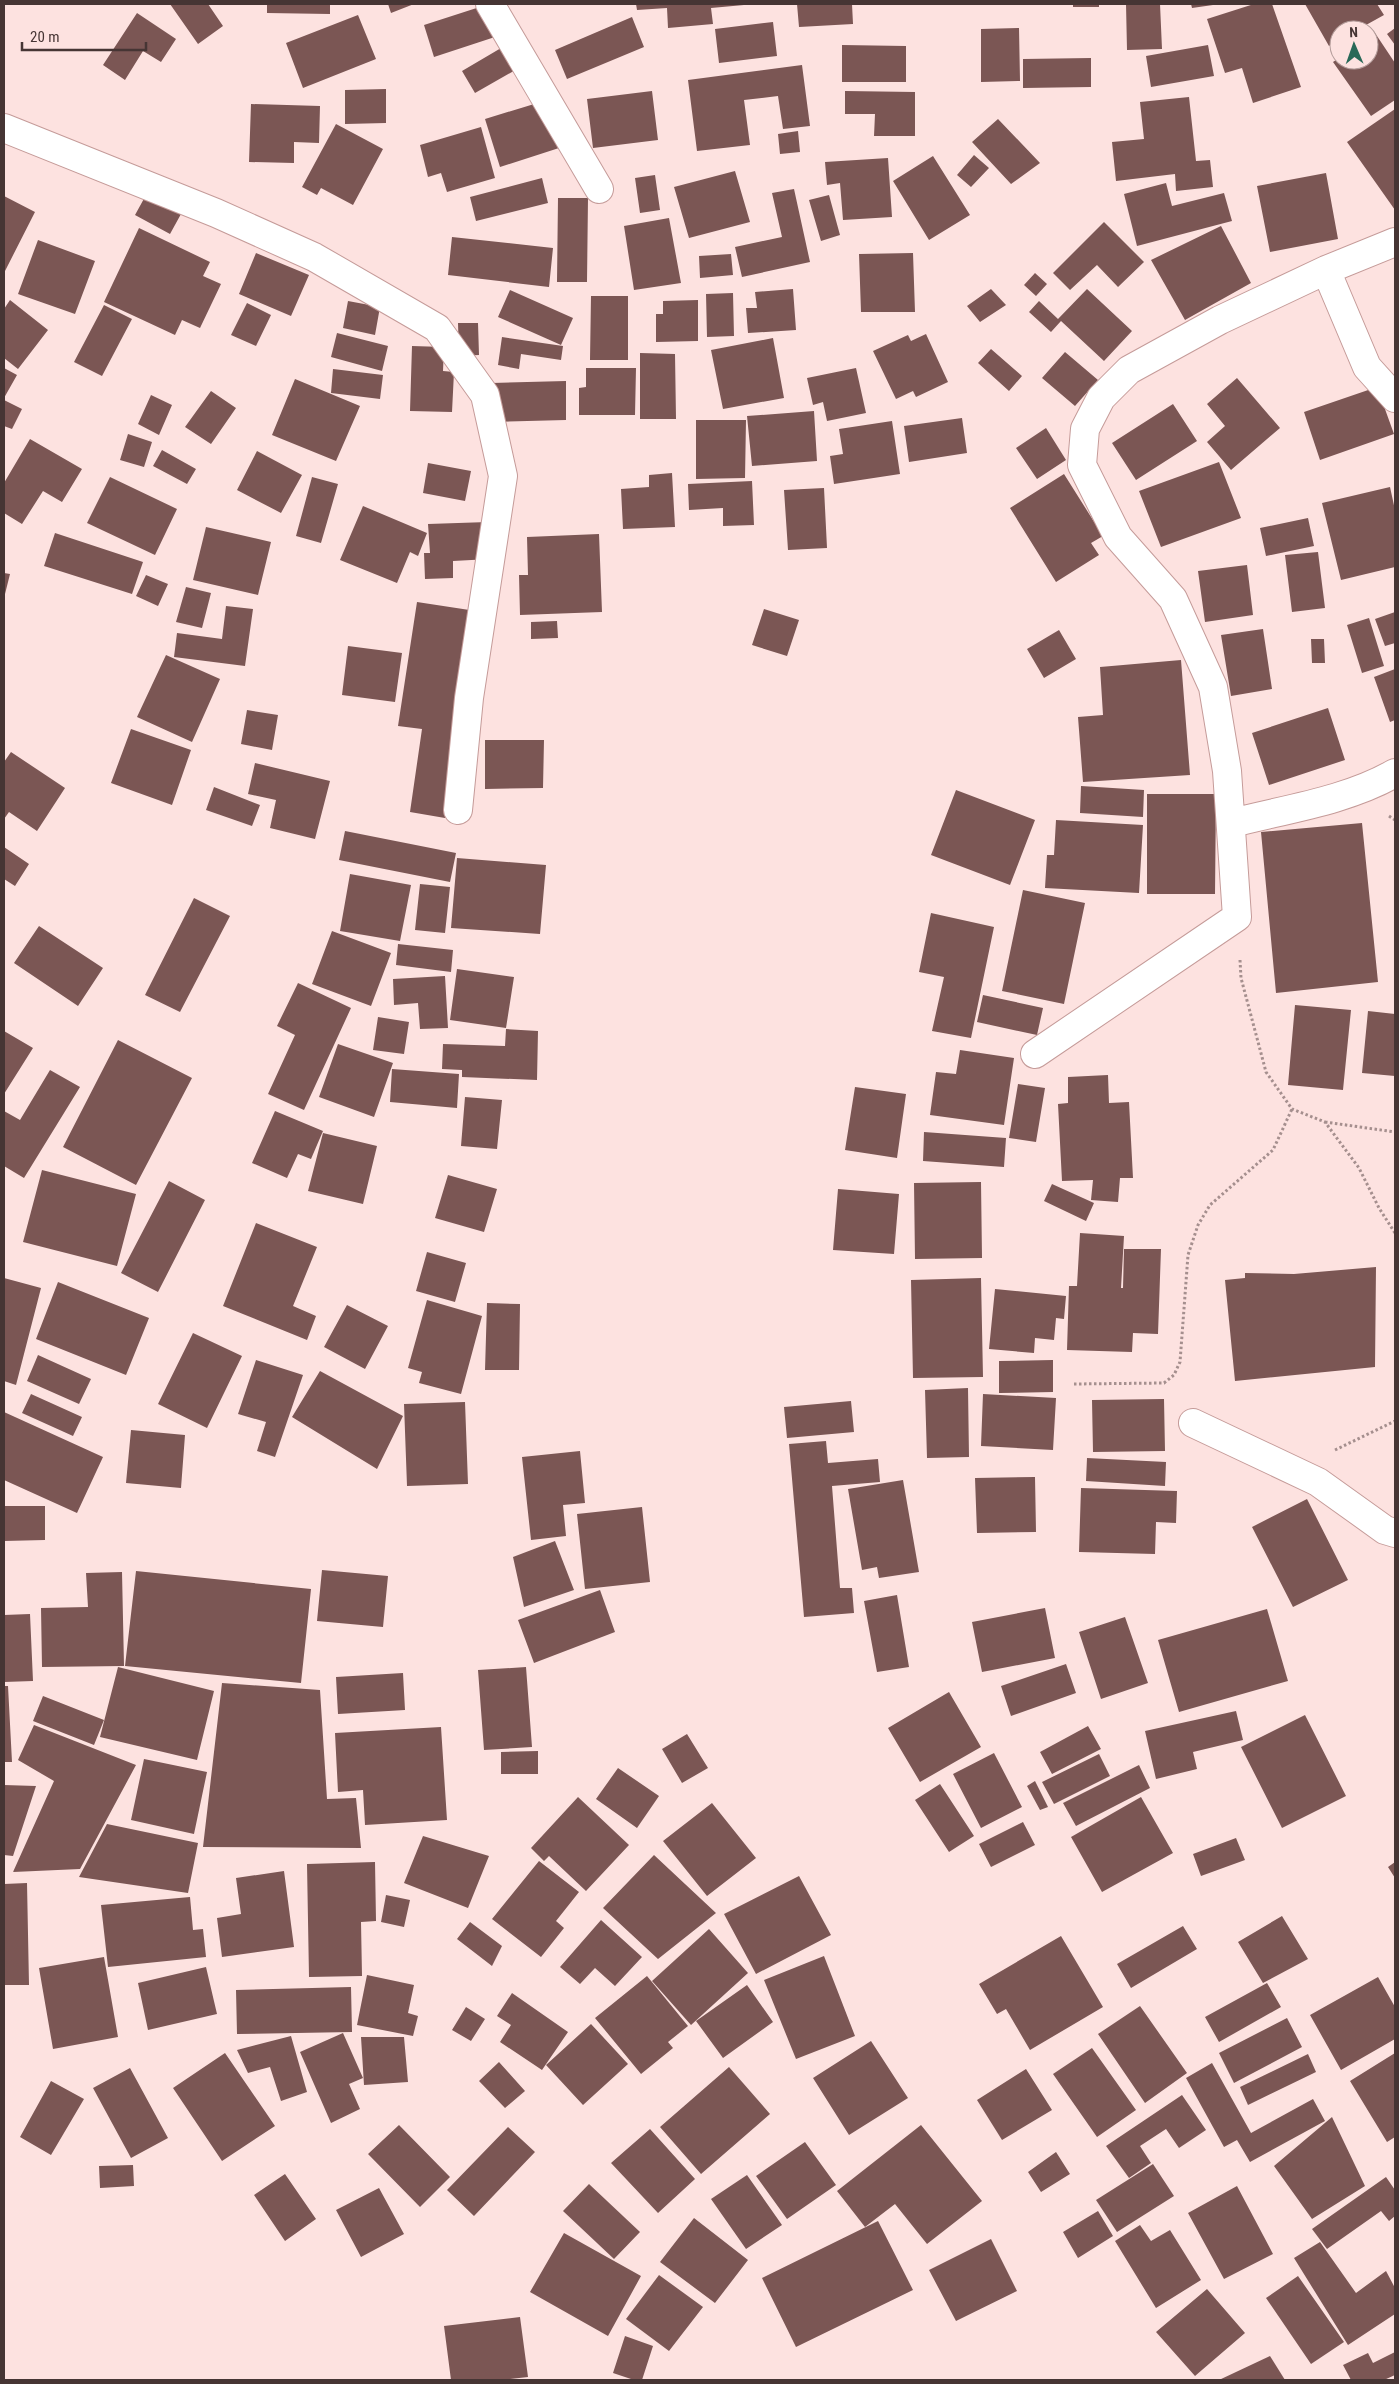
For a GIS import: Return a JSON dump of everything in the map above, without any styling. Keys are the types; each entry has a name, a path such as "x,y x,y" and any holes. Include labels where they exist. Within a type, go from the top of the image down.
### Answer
{"street":[{"path":"490,4 599,189"},
{"path":"4,128 216,213 314,257 437,328 485,395 503,476 469,698 458,810"},
{"path":"1035,1054 1237,917 1227,771 1213,687 1173,599 1118,537 1082,465 1085,429 1101,398 1129,370 1220,320 1326,270 1395,242"},
{"path":"1326,270 1367,367 1395,398"},
{"path":"1232,823 1349,794 1379,782 1395,773"},
{"path":"1193,1423 1318,1482 1385,1530 1395,1533"}],"path":[{"path":"1237,917 1241,978 1266,1072 1292,1109 1325,1122 1395,1132"},
{"path":"1074,1384 1164,1383 1174,1375 1180,1362 1188,1255 1198,1225 1210,1205 1273,1150 1292,1109"},
{"path":"1325,1122 1360,1168 1379,1208 1395,1233"},
{"path":"1295,1471 1395,1420"}],"building":[{"path":"170,4 208,4 223,26 198,44"},
{"path":"267,4 330,4 330,14 267,13"},
{"path":"388,4 414,4 391,13"},
{"path":"489,4 501,35 434,57 424,25"},
{"path":"636,4 744,5 711,8 713,24 668,28 667,8 637,10"},
{"path":"797,4 852,4 853,24 799,27"},
{"path":"1073,4 1099,4 1099,7 1073,7"},
{"path":"1126,4 1160,4 1162,49 1127,50"},
{"path":"1191,4 1213,4 1213,5 1192,8"},
{"path":"1254,4 1272,4 1301,87 1253,103 1242,68 1225,73 1207,19"},
{"path":"1305,4 1377,4 1384,15 1375,20 1329,20 1329,46"},
{"path":"137,13 176,39 161,62 143,51 125,80 103,65"},
{"path":"358,15 376,59 303,88 286,43"},
{"path":"632,17 644,47 567,79 555,50"},
{"path":"773,22 777,56 719,63 715,29"},
{"path":"1019,28 1020,81 981,82 981,29"},
{"path":"1395,28 1395,45 1387,34"},
{"path":"1379,39 1395,63 1395,100 1371,116 1339,70 1379,70"},
{"path":"513,41 526,64 475,93 462,71"},
{"path":"842,45 906,46 906,82 842,82"},
{"path":"1208,45 1214,76 1151,87 1146,56"},
{"path":"1091,58 1091,87 1023,88 1023,59"},
{"path":"802,65 810,126 783,129 778,96 744,100 750,145 697,151 688,80"},
{"path":"386,89 386,123 345,124 345,90"},
{"path":"652,91 658,140 593,148 587,99"},
{"path":"845,91 915,92 915,136 874,136 875,114 845,114"},
{"path":"1189,97 1196,161 1210,160 1213,187 1176,191 1175,174 1116,181 1112,142 1144,139 1140,102"},
{"path":"544,101 559,148 500,167 485,119"},
{"path":"251,104 320,106 319,143 294,142 294,163 249,162"},
{"path":"1395,109 1395,210 1347,142"},
{"path":"998,119 1040,163 1011,184 972,142"},
{"path":"336,124 383,149 353,205 321,188 317,195 302,187"},
{"path":"481,127 495,178 447,192 441,173 428,177 420,145"},
{"path":"798,131 800,152 780,154 778,134"},
{"path":"974,155 989,168 971,187 957,175"},
{"path":"933,156 970,215 929,240 893,181"},
{"path":"888,158 892,217 843,220 840,183 827,185 825,162"},
{"path":"735,171 750,222 689,238 674,187"},
{"path":"1326,173 1338,239 1270,252 1257,186"},
{"path":"655,175 660,210 640,213 635,178"},
{"path":"542,178 548,203 476,221 470,197"},
{"path":"1166,183 1172,206 1224,193 1232,221 1137,246 1124,194"},
{"path":"794,189 810,262 742,277 735,247 782,237 772,193"},
{"path":"146,195 181,214 170,234 135,215"},
{"path":"829,195 840,235 821,241 809,200"},
{"path":"4,196 35,212 4,273"},
{"path":"558,198 588,198 587,282 557,282"},
{"path":"669,218 681,283 634,290 624,226"},
{"path":"1104,222 1144,262 1118,287 1097,265 1070,290 1053,273"},
{"path":"1221,226 1251,283 1185,320 1151,260"},
{"path":"139,228 210,262 203,276 221,284 200,328 182,320 175,335 104,302"},
{"path":"452,237 553,248 549,287 448,275"},
{"path":"38,240 95,261 75,314 18,294"},
{"path":"256,253 309,275 291,316 239,294"},
{"path":"913,253 915,312 861,312 859,254"},
{"path":"731,254 733,275 700,278 699,256"},
{"path":"1035,273 1047,284 1036,296 1024,285"},
{"path":"793,289 796,330 748,333 746,308 757,308 755,292"},
{"path":"991,289 1006,305 980,322 967,306"},
{"path":"1087,289 1132,331 1104,361 1061,321 1051,332 1029,312 1039,301 1058,319"},
{"path":"510,290 573,318 561,345 498,317"},
{"path":"733,293 734,336 707,337 706,294"},
{"path":"591,296 628,296 628,360 590,360"},
{"path":"10,300 48,330 18,369 4,358 4,309"},
{"path":"698,300 698,341 656,342 656,314 663,314 663,301"},
{"path":"348,301 380,307 375,335 343,328"},
{"path":"247,303 271,315 256,346 231,335"},
{"path":"104,305 132,319 102,376 74,362"},
{"path":"458,323 478,323 479,355 459,356"},
{"path":"337,333 388,346 382,371 331,357"},
{"path":"926,334 948,382 916,397 913,391 896,399 873,351 908,335 911,341"},
{"path":"502,337 563,346 561,360 521,354 519,369 498,365"},
{"path":"773,338 784,398 723,409 711,350"},
{"path":"412,346 444,347 443,371 454,372 452,412 410,411"},
{"path":"991,349 1022,376 1009,391 978,363"},
{"path":"1065,352 1098,380 1075,406 1042,378"},
{"path":"640,353 675,354 676,419 640,419"},
{"path":"4,368 17,375 4,398"},
{"path":"586,368 636,368 635,415 579,415 579,388 586,387"},
{"path":"856,368 866,413 827,421 823,402 813,405 807,378"},
{"path":"333,369 383,375 380,399 331,393"},
{"path":"1237,378 1280,428 1231,470 1207,442 1225,426 1207,404"},
{"path":"295,379 360,406 336,461 272,435"},
{"path":"566,381 566,420 494,422 492,383"},
{"path":"1377,387 1394,434 1320,460 1304,412"},
{"path":"211,391 236,408 211,444 185,427"},
{"path":"151,395 172,405 159,435 138,424"},
{"path":"4,400 22,409 12,429 4,426"},
{"path":"1173,404 1197,441 1136,480 1112,443"},
{"path":"814,411 817,461 752,466 747,416"},
{"path":"962,418 967,453 909,462 904,426"},
{"path":"696,420 746,420 745,478 696,479"},
{"path":"892,421 900,474 834,484 830,456 843,454 839,429"},
{"path":"1046,428 1066,460 1037,479 1016,448"},
{"path":"128,434 152,442 144,467 120,460"},
{"path":"30,439 82,469 62,502 43,491 22,524 4,513 4,483"},
{"path":"162,450 196,469 187,484 153,466"},
{"path":"257,451 302,475 281,513 237,490"},
{"path":"1219,462 1241,518 1161,547 1139,491"},
{"path":"428,463 471,471 465,501 423,493"},
{"path":"672,473 675,527 623,529 621,489 649,487 649,475"},
{"path":"1064,474 1103,536 1091,543 1099,555 1056,582 1010,508"},
{"path":"110,477 177,509 155,555 87,523"},
{"path":"312,477 338,484 321,543 296,536"},
{"path":"752,481 754,525 723,526 723,508 689,510 688,484"},
{"path":"1390,487 1395,510 1395,567 1341,580 1322,503"},
{"path":"824,488 827,548 788,550 784,490"},
{"path":"363,506 427,533 418,556 410,552 397,583 340,560"},
{"path":"1308,518 1314,546 1266,556 1260,528"},
{"path":"488,522 490,559 453,561 453,578 425,579 424,553 430,553 428,524"},
{"path":"206,527 271,542 258,595 193,580"},
{"path":"55,533 143,562 132,594 44,566"},
{"path":"599,534 602,612 520,615 519,575 528,575 527,537"},
{"path":"1318,552 1325,608 1292,612 1285,555"},
{"path":"1247,565 1253,615 1205,622 1198,571"},
{"path":"4,573 10,574 4,598"},
{"path":"146,575 168,584 158,606 136,596"},
{"path":"186,587 211,593 202,628 176,622"},
{"path":"417,602 476,611 445,818 410,812 422,729 398,726"},
{"path":"226,606 253,609 245,666 174,657 177,633 222,639"},
{"path":"764,609 799,620 787,656 752,645"},
{"path":"1395,612 1395,643 1385,646 1375,619"},
{"path":"1369,618 1384,666 1362,673 1347,625"},
{"path":"557,621 558,638 531,639 531,622"},
{"path":"1263,629 1272,689 1231,696 1221,635"},
{"path":"1059,630 1076,659 1044,678 1027,649"},
{"path":"1311,639 1324,639 1325,663 1312,663"},
{"path":"348,646 402,653 395,702 342,695"},
{"path":"166,655 220,679 192,742 137,717"},
{"path":"1181,660 1190,775 1083,782 1078,717 1103,715 1100,667"},
{"path":"1395,669 1395,720 1390,722 1374,677"},
{"path":"1328,708 1345,760 1269,785 1252,733"},
{"path":"247,710 278,715 272,750 241,744"},
{"path":"131,729 191,750 172,805 111,783"},
{"path":"485,740 544,740 543,788 485,789"},
{"path":"11,752 65,788 37,831 9,812 4,819 4,762"},
{"path":"255,763 330,781 315,839 270,828 276,800 248,794"},
{"path":"1081,786 1144,790 1143,817 1080,813"},
{"path":"214,787 260,805 252,826 206,810"},
{"path":"956,790 1035,820 1010,885 931,855"},
{"path":"1147,794 1216,794 1215,894 1147,894"},
{"path":"1056,820 1143,825 1139,893 1045,888 1047,855 1054,855"},
{"path":"1362,823 1378,982 1276,993 1261,832"},
{"path":"345,831 456,853 450,882 339,860"},
{"path":"4,847 29,864 15,886 4,879"},
{"path":"457,858 546,865 540,934 451,928"},
{"path":"350,874 411,885 400,941 340,931"},
{"path":"420,884 450,887 445,933 415,930"},
{"path":"1023,890 1085,903 1064,1004 1002,991"},
{"path":"194,898 230,916 180,1012 145,995"},
{"path":"931,913 994,927 971,1038 932,1031 944,977 919,972"},
{"path":"39,926 103,968 78,1006 14,963"},
{"path":"332,931 391,953 371,1006 312,984"},
{"path":"398,944 453,950 451,972 396,965"},
{"path":"457,969 514,977 506,1028 450,1020"},
{"path":"445,976 448,1028 420,1029 418,1003 394,1005 393,979"},
{"path":"298,983 351,1008 304,1110 268,1094 295,1035 277,1026"},
{"path":"983,995 1043,1008 1037,1035 977,1022"},
{"path":"1295,1005 1351,1010 1343,1090 1288,1085"},
{"path":"1368,1011 1395,1014 1395,1076 1362,1073"},
{"path":"378,1017 409,1022 404,1054 373,1050"},
{"path":"506,1029 538,1031 537,1080 462,1077 462,1070 442,1069 443,1044 505,1046"},
{"path":"4,1031 33,1048 4,1094"},
{"path":"118,1040 192,1078 136,1185 63,1147"},
{"path":"338,1044 393,1063 374,1117 319,1097"},
{"path":"960,1050 1014,1058 1004,1125 930,1115 936,1072 956,1074"},
{"path":"392,1069 459,1074 457,1108 390,1102"},
{"path":"50,1070 80,1087 24,1178 4,1166 4,1111 20,1120"},
{"path":"1108,1075 1109,1103 1129,1102 1133,1178 1120,1178 1118,1202 1091,1200 1093,1180 1062,1181 1058,1104 1068,1103 1068,1077"},
{"path":"1018,1084 1045,1088 1036,1142 1009,1138"},
{"path":"855,1087 906,1094 897,1158 845,1150"},
{"path":"465,1097 502,1100 497,1149 461,1146"},
{"path":"275,1111 323,1131 311,1159 298,1154 287,1178 252,1163"},
{"path":"924,1132 1006,1138 1004,1167 923,1161"},
{"path":"323,1133 377,1146 363,1204 308,1191"},
{"path":"42,1170 136,1194 117,1266 23,1242"},
{"path":"448,1175 497,1189 484,1232 435,1218"},
{"path":"169,1181 205,1200 158,1292 121,1273"},
{"path":"981,1182 982,1258 915,1259 914,1183"},
{"path":"1052,1184 1094,1203 1086,1221 1044,1201"},
{"path":"838,1189 899,1194 894,1254 833,1250"},
{"path":"256,1223 317,1247 293,1306 316,1316 307,1340 223,1306"},
{"path":"1080,1233 1124,1236 1121,1288 1123,1288 1124,1249 1161,1249 1158,1334 1133,1333 1132,1352 1067,1350 1069,1286 1077,1286"},
{"path":"427,1252 466,1263 455,1302 416,1291"},
{"path":"1376,1267 1375,1367 1235,1381 1225,1280 1245,1278 1245,1273 1294,1274"},
{"path":"4,1278 41,1288 16,1385 4,1381"},
{"path":"981,1278 983,1377 913,1378 911,1280"},
{"path":"58,1282 149,1318 126,1375 36,1339"},
{"path":"995,1289 1066,1296 1064,1319 1056,1318 1054,1340 1035,1338 1034,1353 989,1349"},
{"path":"427,1300 482,1316 461,1394 419,1383 422,1372 408,1368"},
{"path":"487,1303 520,1304 519,1370 485,1370"},
{"path":"347,1305 388,1326 365,1369 324,1347"},
{"path":"193,1333 242,1356 207,1428 158,1404"},
{"path":"38,1355 91,1379 79,1404 27,1381"},
{"path":"256,1360 303,1375 275,1457 257,1451 266,1422 238,1414"},
{"path":"1053,1360 1053,1392 999,1393 999,1361"},
{"path":"320,1371 403,1416 377,1469 292,1417"},
{"path":"968,1388 969,1457 927,1458 925,1390"},
{"path":"31,1394 82,1417 73,1436 22,1413"},
{"path":"983,1394 1056,1398 1053,1450 981,1446"},
{"path":"1164,1399 1165,1451 1093,1452 1092,1400"},
{"path":"851,1401 854,1432 787,1438 784,1407"},
{"path":"465,1402 468,1484 407,1486 404,1404"},
{"path":"4,1412 103,1457 77,1513 4,1480"},
{"path":"131,1430 185,1435 181,1488 126,1483"},
{"path":"826,1441 828,1463 878,1459 880,1482 832,1486 840,1588 852,1588 854,1613 804,1617 789,1444"},
{"path":"580,1451 585,1503 563,1505 566,1536 531,1540 522,1457"},
{"path":"1087,1458 1166,1462 1165,1486 1086,1481"},
{"path":"1035,1477 1036,1532 977,1533 975,1478"},
{"path":"903,1480 919,1572 879,1578 877,1567 862,1570 848,1489"},
{"path":"1081,1488 1177,1491 1176,1523 1156,1522 1155,1554 1079,1552"},
{"path":"1307,1499 1348,1580 1293,1607 1252,1527"},
{"path":"4,1506 45,1506 45,1540 4,1541"},
{"path":"642,1507 650,1582 585,1589 577,1514"},
{"path":"555,1541 574,1590 524,1607 513,1557"},
{"path":"322,1570 388,1576 383,1627 317,1621"},
{"path":"136,1571 311,1589 301,1683 125,1666"},
{"path":"122,1572 124,1666 42,1667 41,1608 88,1607 86,1573"},
{"path":"600,1590 615,1632 534,1663 518,1620"},
{"path":"897,1595 909,1667 877,1672 864,1601"},
{"path":"1045,1608 1055,1658 982,1672 972,1622"},
{"path":"1267,1609 1288,1681 1179,1712 1158,1640"},
{"path":"30,1614 33,1681 4,1682 4,1615"},
{"path":"1125,1617 1148,1683 1101,1699 1079,1632"},
{"path":"1066,1664 1076,1693 1011,1716 1001,1686"},
{"path":"118,1667 214,1691 197,1760 100,1737"},
{"path":"526,1667 532,1747 484,1750 478,1670"},
{"path":"403,1673 405,1710 338,1714 336,1677"},
{"path":"222,1683 320,1690 327,1799 356,1798 361,1848 203,1847"},
{"path":"4,1686 8,1686 12,1762 4,1762"},
{"path":"949,1692 981,1747 920,1782 888,1728"},
{"path":"43,1696 104,1720 94,1745 33,1721"},
{"path":"1236,1711 1243,1740 1193,1752 1197,1769 1156,1779 1145,1731"},
{"path":"1305,1715 1346,1796 1282,1828 1241,1747"},
{"path":"34,1725 136,1765 80,1869 13,1872 54,1781 18,1760"},
{"path":"1088,1726 1101,1749 1052,1774 1040,1752"},
{"path":"441,1727 447,1820 365,1825 363,1790 338,1792 335,1733"},
{"path":"687,1734 708,1768 682,1783 662,1749"},
{"path":"538,1751 538,1774 501,1774 501,1752"},
{"path":"994,1753 1022,1807 981,1828 953,1774"},
{"path":"1099,1754 1110,1776 1054,1804 1042,1782"},
{"path":"144,1759 207,1772 194,1834 131,1820"},
{"path":"1139,1765 1150,1788 1076,1826 1063,1803"},
{"path":"618,1768 659,1796 637,1828 596,1799"},
{"path":"1035,1781 1048,1807 1040,1810 1027,1786"},
{"path":"940,1784 974,1836 949,1852 915,1800"},
{"path":"4,1785 36,1786 13,1856 4,1855"},
{"path":"578,1797 629,1845 586,1891 549,1856 544,1861 531,1848"},
{"path":"1141,1797 1173,1853 1102,1892 1071,1837"},
{"path":"712,1803 756,1858 707,1896 663,1841"},
{"path":"1023,1822 1035,1845 991,1867 979,1844"},
{"path":"107,1824 198,1843 188,1893 79,1877"},
{"path":"423,1836 489,1856 468,1908 404,1883"},
{"path":"1236,1838 1245,1860 1201,1876 1193,1854"},
{"path":"654,1855 716,1913 658,1959 603,1908"},
{"path":"539,1861 579,1892 556,1921 564,1928 541,1957 492,1919"},
{"path":"375,1862 376,1921 361,1922 362,1976 309,1977 307,1864"},
{"path":"1395,1862 1395,1878 1388,1867"},
{"path":"284,1871 294,1947 222,1957 217,1918 241,1914 236,1878"},
{"path":"799,1876 831,1935 756,1974 724,1914"},
{"path":"27,1883 29,1985 4,1985 4,1884"},
{"path":"386,1895 410,1900 404,1927 381,1922"},
{"path":"190,1897 193,1930 203,1929 206,1957 108,1967 101,1905"},
{"path":"1282,1916 1308,1959 1263,1983 1238,1942"},
{"path":"601,1920 642,1957 615,1986 595,1968 580,1984 560,1967"},
{"path":"470,1922 502,1946 492,1966 457,1939"},
{"path":"1183,1926 1197,1949 1131,1988 1117,1964"},
{"path":"709,1929 748,1973 691,2025 652,1981"},
{"path":"1061,1936 1103,2007 1030,2050 1006,2009 997,2014 979,1984"},
{"path":"824,1956 855,2036 796,2059 764,1980"},
{"path":"104,1957 118,2037 53,2049 39,1968"},
{"path":"206,1967 217,2014 148,2030 138,1983"},
{"path":"367,1975 414,1985 408,2013 418,2016 413,2036 357,2025"},
{"path":"647,1976 688,2026 668,2042 673,2048 641,2074 595,2018"},
{"path":"1378,1977 1395,2007 1395,2039 1341,2070 1310,2015"},
{"path":"1267,1983 1281,2007 1219,2042 1205,2017"},
{"path":"747,1985 773,2022 723,2058 696,2021"},
{"path":"351,1987 352,2032 237,2034 236,1990"},
{"path":"512,1993 568,2032 542,2070 500,2042 511,2025 497,2016"},
{"path":"1140,2006 1187,2073 1145,2103 1098,2034"},
{"path":"466,2007 485,2019 471,2041 452,2030"},
{"path":"1287,2018 1302,2047 1234,2083 1219,2053"},
{"path":"591,2024 628,2064 583,2105 546,2065"},
{"path":"343,2033 363,2078 349,2084 360,2109 331,2123 300,2052"},
{"path":"291,2036 307,2092 281,2101 270,2067 248,2073 237,2050"},
{"path":"361,2037 404,2037 408,2082 364,2085"},
{"path":"871,2041 908,2098 849,2135 813,2078"},
{"path":"1092,2048 1136,2110 1097,2137 1053,2074"},
{"path":"225,2053 275,2126 222,2161 173,2088"},
{"path":"1395,2053 1395,2137 1387,2142 1350,2081"},
{"path":"1308,2054 1316,2072 1248,2105 1240,2087"},
{"path":"499,2062 525,2091 505,2108 479,2081"},
{"path":"1212,2063 1251,2133 1313,2099 1325,2121 1250,2162 1237,2140 1224,2147 1186,2078"},
{"path":"729,2067 770,2114 701,2174 660,2127"},
{"path":"130,2068 168,2138 131,2158 93,2088"},
{"path":"1026,2069 1052,2110 1002,2140 977,2100"},
{"path":"51,2081 84,2099 51,2155 20,2137"},
{"path":"1182,2095 1206,2130 1179,2148 1166,2129 1140,2146 1151,2163 1129,2178 1106,2146"},
{"path":"1332,2117 1365,2186 1312,2219 1274,2166"},
{"path":"399,2125 450,2177 420,2207 368,2154"},
{"path":"921,2125 982,2201 927,2244 895,2204 865,2227 837,2191"},
{"path":"508,2127 535,2152 474,2216 447,2190"},
{"path":"650,2129 695,2179 658,2213 611,2163"},
{"path":"805,2142 836,2185 787,2219 756,2176"},
{"path":"1056,2152 1070,2174 1041,2192 1028,2172"},
{"path":"1153,2164 1174,2196 1117,2232 1096,2200"},
{"path":"133,2165 134,2186 100,2188 99,2166"},
{"path":"285,2174 316,2219 285,2241 254,2195"},
{"path":"747,2175 782,2225 746,2249 711,2199"},
{"path":"1386,2177 1395,2190 1395,2216 1389,2221 1381,2211 1327,2249 1312,2229"},
{"path":"589,2184 640,2232 614,2259 563,2211"},
{"path":"1237,2186 1273,2254 1224,2279 1188,2213"},
{"path":"379,2188 404,2234 361,2257 336,2210"},
{"path":"1098,2211 1113,2236 1078,2258 1063,2232"},
{"path":"694,2218 748,2260 715,2303 660,2262"},
{"path":"878,2221 913,2290 796,2347 762,2278"},
{"path":"1140,2225 1151,2241 1170,2230 1201,2280 1156,2308 1115,2241"},
{"path":"564,2233 641,2276 608,2336 530,2292"},
{"path":"991,2239 1017,2291 956,2321 929,2270"},
{"path":"1320,2242 1356,2293 1386,2271 1395,2288 1395,2314 1348,2345 1294,2258"},
{"path":"659,2275 703,2307 669,2351 626,2319"},
{"path":"1298,2276 1344,2342 1311,2364 1266,2298"},
{"path":"1207,2289 1245,2333 1195,2376 1156,2332"},
{"path":"520,2317 528,2377 500,2380 451,2380 444,2326"},
{"path":"625,2336 653,2346 642,2380 634,2380 613,2373"},
{"path":"1395,2352 1395,2375 1384,2380 1351,2380 1343,2365 1368,2353 1373,2363"},
{"path":"1270,2356 1285,2380 1219,2380"}]}
